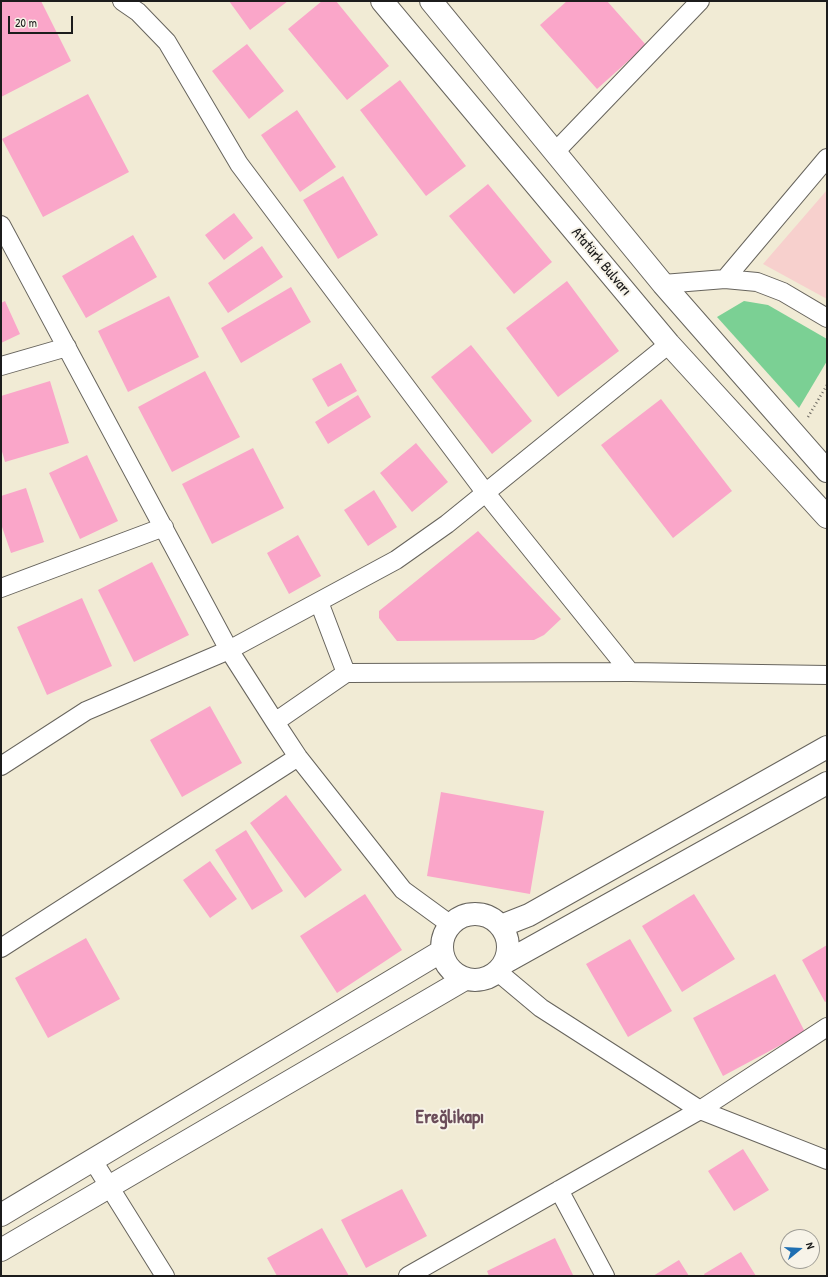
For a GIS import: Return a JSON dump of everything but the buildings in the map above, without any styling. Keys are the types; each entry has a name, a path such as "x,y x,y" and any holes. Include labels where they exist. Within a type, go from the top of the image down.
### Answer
{"main road":[{"name":"Atatürk Bulvarı","path":"382,1 669,344 827,517"},
{"path":"431,1 663,284 827,471"},
{"path":"500,926 529,915 827,747"},
{"path":"501,967 508,956 508,942 505,931 492,919 482,914 463,916 451,925 446,933 442,951 449,967 457,975 465,979 478,981 489,978 501,967 827,783"},
{"path":"1,1215 92,1159 442,951"},
{"path":"1,1250 465,979"}],"street":[{"path":"122,1 138,12 167,42 239,164 485,492 630,672"},
{"path":"555,152 700,1"},
{"path":"724,279 827,158"},
{"path":"1,224 229,650 275,722 298,757 403,890 451,925"},
{"path":"663,284 724,279 757,282 783,292 827,318"},
{"path":"1,766 86,711 229,650 396,560 485,492 669,344"},
{"path":"1,366 67,347"},
{"path":"1,588 164,527"},
{"path":"319,602 346,673"},
{"path":"275,722 346,673 630,672 827,675"},
{"path":"1,948 298,757"},
{"path":"501,967 541,1008 700,1110 827,1160"},
{"path":"408,1276 700,1110 827,1027"},
{"path":"92,1159 165,1276"},
{"path":"559,1190 605,1276"}],"path":[{"path":"797,437 827,384"}],"shaded area":[{"path":"827,190 827,299 763,264"}],"green space":[{"path":"744,301 768,305 827,339 827,361 799,408 717,317"}],"district":[{"name":"Ereğlikapı","path":"450,1118"}]}
